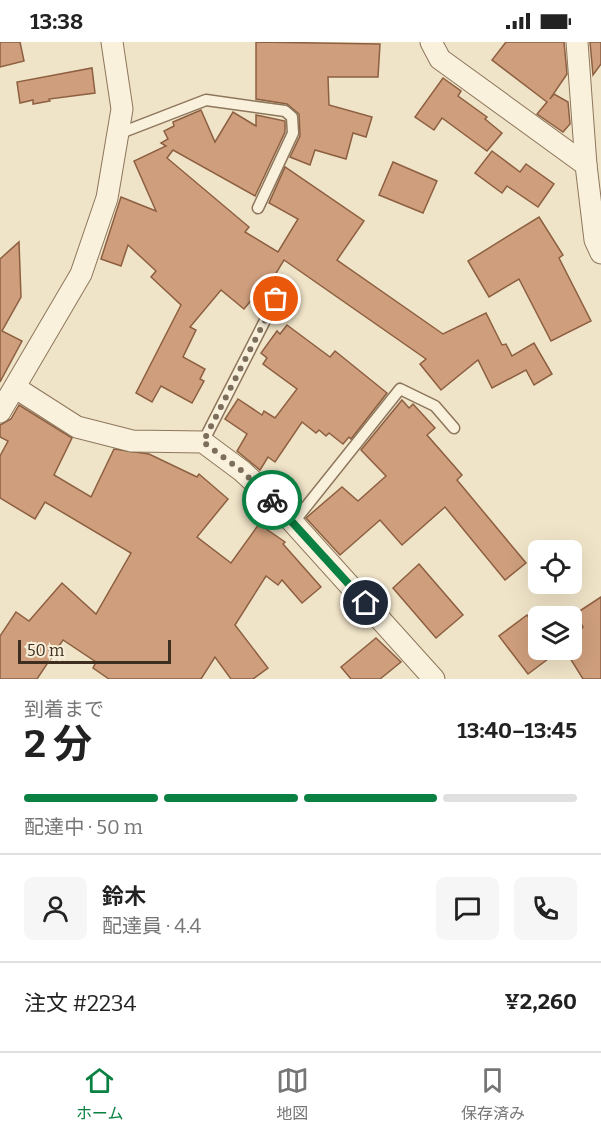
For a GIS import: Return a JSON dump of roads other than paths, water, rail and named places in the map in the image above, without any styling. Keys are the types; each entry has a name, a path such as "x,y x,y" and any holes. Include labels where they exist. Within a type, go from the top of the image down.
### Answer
{"street":[{"path":"0,412 81,274 107,198 122,109 112,42"},
{"path":"431,42 440,59 586,165"},
{"path":"577,42 586,165 595,240 601,253"},
{"path":"16,388 77,427 132,441 203,442 242,471 293,523 434,679"}],"lane":[{"path":"118,134 206,100 285,111 292,117 293,133 258,208"},
{"path":"203,442 276,299"},
{"path":"293,523 400,389 435,406 454,428"}]}
